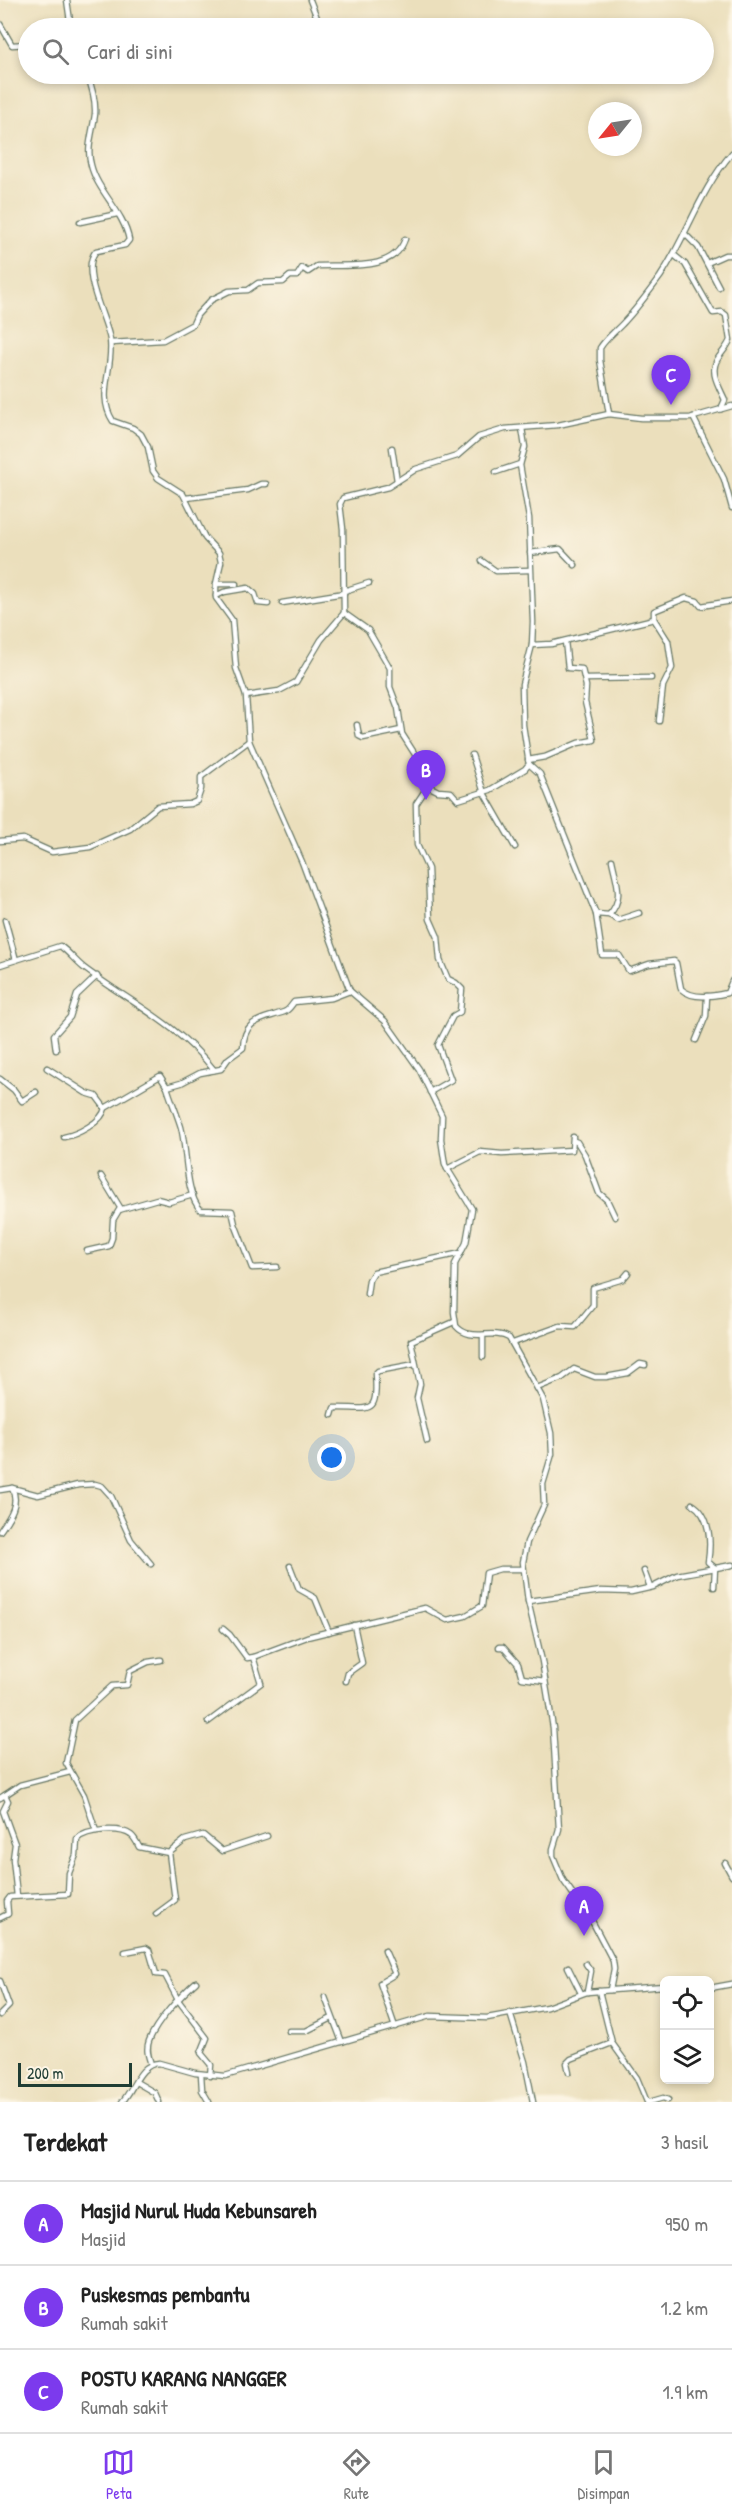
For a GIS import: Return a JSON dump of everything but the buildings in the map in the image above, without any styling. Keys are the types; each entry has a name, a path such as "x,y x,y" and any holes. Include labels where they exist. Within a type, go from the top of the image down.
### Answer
{"street":[{"path":"67,0 70,18"},
{"path":"310,0 317,18"},
{"path":"0,24 12,45 18,45"},
{"path":"91,84 95,106 89,159 95,177 111,200 128,235 128,243 96,251 93,257 94,292 111,343 106,398 108,413 117,424 133,428 141,434 156,476 179,490 186,498 205,538 220,556 216,596 232,620 236,668 246,696 249,741 302,862 350,991 385,1021 419,1069 442,1116 441,1139 447,1169 472,1209 468,1238 454,1270 454,1322 468,1335 503,1335 513,1343 543,1400 551,1433 552,1454 543,1484 544,1505 527,1542 523,1566 545,1681 557,1776 559,1829 553,1856 563,1880 592,1921 613,1961 614,1969 610,1990"},
{"path":"609,414 599,356 600,348 636,309 674,255 706,187 732,153"},
{"path":"80,222 117,214"},
{"path":"685,234 698,247 719,287"},
{"path":"111,343 163,340 192,325 207,303 228,292 246,290 258,283 284,282 290,276 297,276 302,268 308,272 317,266 382,262 400,250 405,239"},
{"path":"674,255 685,264 713,313 723,312 726,315 730,340 714,369 715,378 726,400 721,409"},
{"path":"707,263 725,255 732,255"},
{"path":"246,696 279,692 296,682 321,640 344,613 340,501 350,495 384,488 398,482 416,469 457,456 479,437 505,429 558,425 609,414 641,418 693,417 732,406"},
{"path":"693,417 724,479 732,508"},
{"path":"522,428 525,447 520,464 529,518 533,622 532,645 522,684 523,724 529,762 540,774 596,914 602,955 619,955 629,971 649,964 674,961 681,989 691,995 707,996 727,993 732,981"},
{"path":"392,448 398,482"},
{"path":"496,472 520,464"},
{"path":"186,498 248,490 266,484"},
{"path":"530,553 560,549 575,565"},
{"path":"482,561 496,571 530,570"},
{"path":"282,603 344,592 369,583"},
{"path":"216,584 236,584"},
{"path":"216,596 224,592 248,588 255,594 258,603 268,604"},
{"path":"659,721 663,686 672,668 667,636 654,618 656,609 684,598 697,601 701,606 732,601"},
{"path":"344,613 368,630 390,668 390,687 398,708 401,730 418,759 428,786 451,792 456,800 484,793 513,777 529,762 578,743 594,741 585,702 586,679 582,669 568,668 565,641"},
{"path":"532,645 565,641 654,618"},
{"path":"586,679 651,678"},
{"path":"357,725 359,736 363,738 401,730"},
{"path":"0,841 23,839 52,852 90,847 102,843 133,828 158,806 190,804 197,801 203,775 249,741"},
{"path":"472,755 484,793 515,847"},
{"path":"428,786 416,804 417,844 428,869 429,915 438,937 440,960 448,979 456,982 462,989 460,1012 453,1016 438,1045 451,1080 430,1092"},
{"path":"609,915 619,895 612,861"},
{"path":"596,914 609,915 618,920 639,913"},
{"path":"5,920 16,960"},
{"path":"0,965 60,946 75,960 186,1040 214,1070"},
{"path":"56,1050 54,1035 70,1017 77,994 97,976"},
{"path":"167,1087 221,1069 228,1059 243,1048 245,1034 256,1022 285,1012 294,1002 332,998 350,991"},
{"path":"696,1040 706,1016 707,996"},
{"path":"47,1068 86,1093 96,1096 105,1108"},
{"path":"64,1137 102,1117 105,1108 160,1076 167,1087 182,1129 193,1195 201,1210 232,1211 252,1268 277,1267"},
{"path":"0,1079 14,1090 22,1101 36,1092"},
{"path":"447,1169 480,1152 502,1154 572,1150 573,1139 585,1155 599,1194 607,1200 615,1216"},
{"path":"101,1176 121,1209"},
{"path":"87,1251 109,1246 113,1220 121,1209 157,1199 169,1202 193,1195"},
{"path":"367,1294 369,1280 374,1272 461,1253"},
{"path":"513,1343 560,1326 577,1326 593,1305 593,1288 623,1279 628,1273"},
{"path":"427,1441 417,1398 420,1384 411,1341 454,1322"},
{"path":"483,1335 483,1357"},
{"path":"332,1415 334,1408 366,1408 375,1404 377,1392 375,1374 378,1371 415,1364"},
{"path":"537,1388 562,1378 574,1369 596,1377 606,1377 628,1373 640,1364 645,1365"},
{"path":"0,1490 12,1488 38,1495 78,1485 102,1486 111,1496 131,1540 152,1564"},
{"path":"0,1531 15,1503 12,1488"},
{"path":"692,1504 704,1518 711,1543 708,1562 715,1568"},
{"path":"528,1601 601,1591 631,1592 650,1587 677,1575 732,1565"},
{"path":"290,1566 299,1589 315,1598 328,1632"},
{"path":"223,1629 247,1658 307,1637 425,1608 444,1619 465,1616 482,1606 486,1573 523,1566"},
{"path":"714,1587 715,1568"},
{"path":"644,1571 650,1587"},
{"path":"346,1681 348,1673 362,1663 354,1625"},
{"path":"499,1647 503,1647 518,1664 522,1678 545,1681"},
{"path":"208,1722 261,1683 253,1657"},
{"path":"96,1831 84,1795 65,1760 75,1720 113,1685 127,1685 130,1671 161,1660"},
{"path":"17,1896 13,1858 15,1844 2,1812 9,1804 3,1796 20,1785 70,1772"},
{"path":"0,1918 8,1914 7,1899 17,1896 68,1894 69,1873 76,1856 76,1839 86,1833 96,1831 127,1833 133,1837 139,1847 170,1853"},
{"path":"170,1853 185,1840 203,1835 222,1851 267,1836"},
{"path":"156,1914 175,1900 170,1853"},
{"path":"725,1863 732,1876"},
{"path":"125,1952 148,1948 156,1974 165,1975 178,2000 207,2038 201,2053 211,2065 210,2076"},
{"path":"385,1951 395,1974 380,1983 395,2027"},
{"path":"584,1993 591,1971 586,1964"},
{"path":"568,1967 584,1993"},
{"path":"0,1981 9,2006 0,2016"},
{"path":"151,2064 147,2050 148,2042 178,2000 196,1982"},
{"path":"714,1987 732,1984"},
{"path":"122,2102 142,2071 151,2064 159,2063 210,2076 225,2076 430,2016 484,2018 546,2007 584,1993 660,1986"},
{"path":"599,1991 612,2043 637,2078 648,2102 663,2098 668,2100"},
{"path":"325,1998 342,2042"},
{"path":"510,2013 525,2062 533,2102"},
{"path":"289,2031 306,2031 332,2018"},
{"path":"569,2072 567,2063 571,2059 612,2043"},
{"path":"201,2074 202,2090 208,2102"},
{"path":"136,2082 155,2093 159,2102"}],"place":[{"name":"POSTU KARANG NANGGER","path":"671,405"},
{"name":"Puskesmas pembantu","path":"426,800"},
{"name":"Masjid Nurul Huda Kebunsareh","path":"584,1936"}]}
